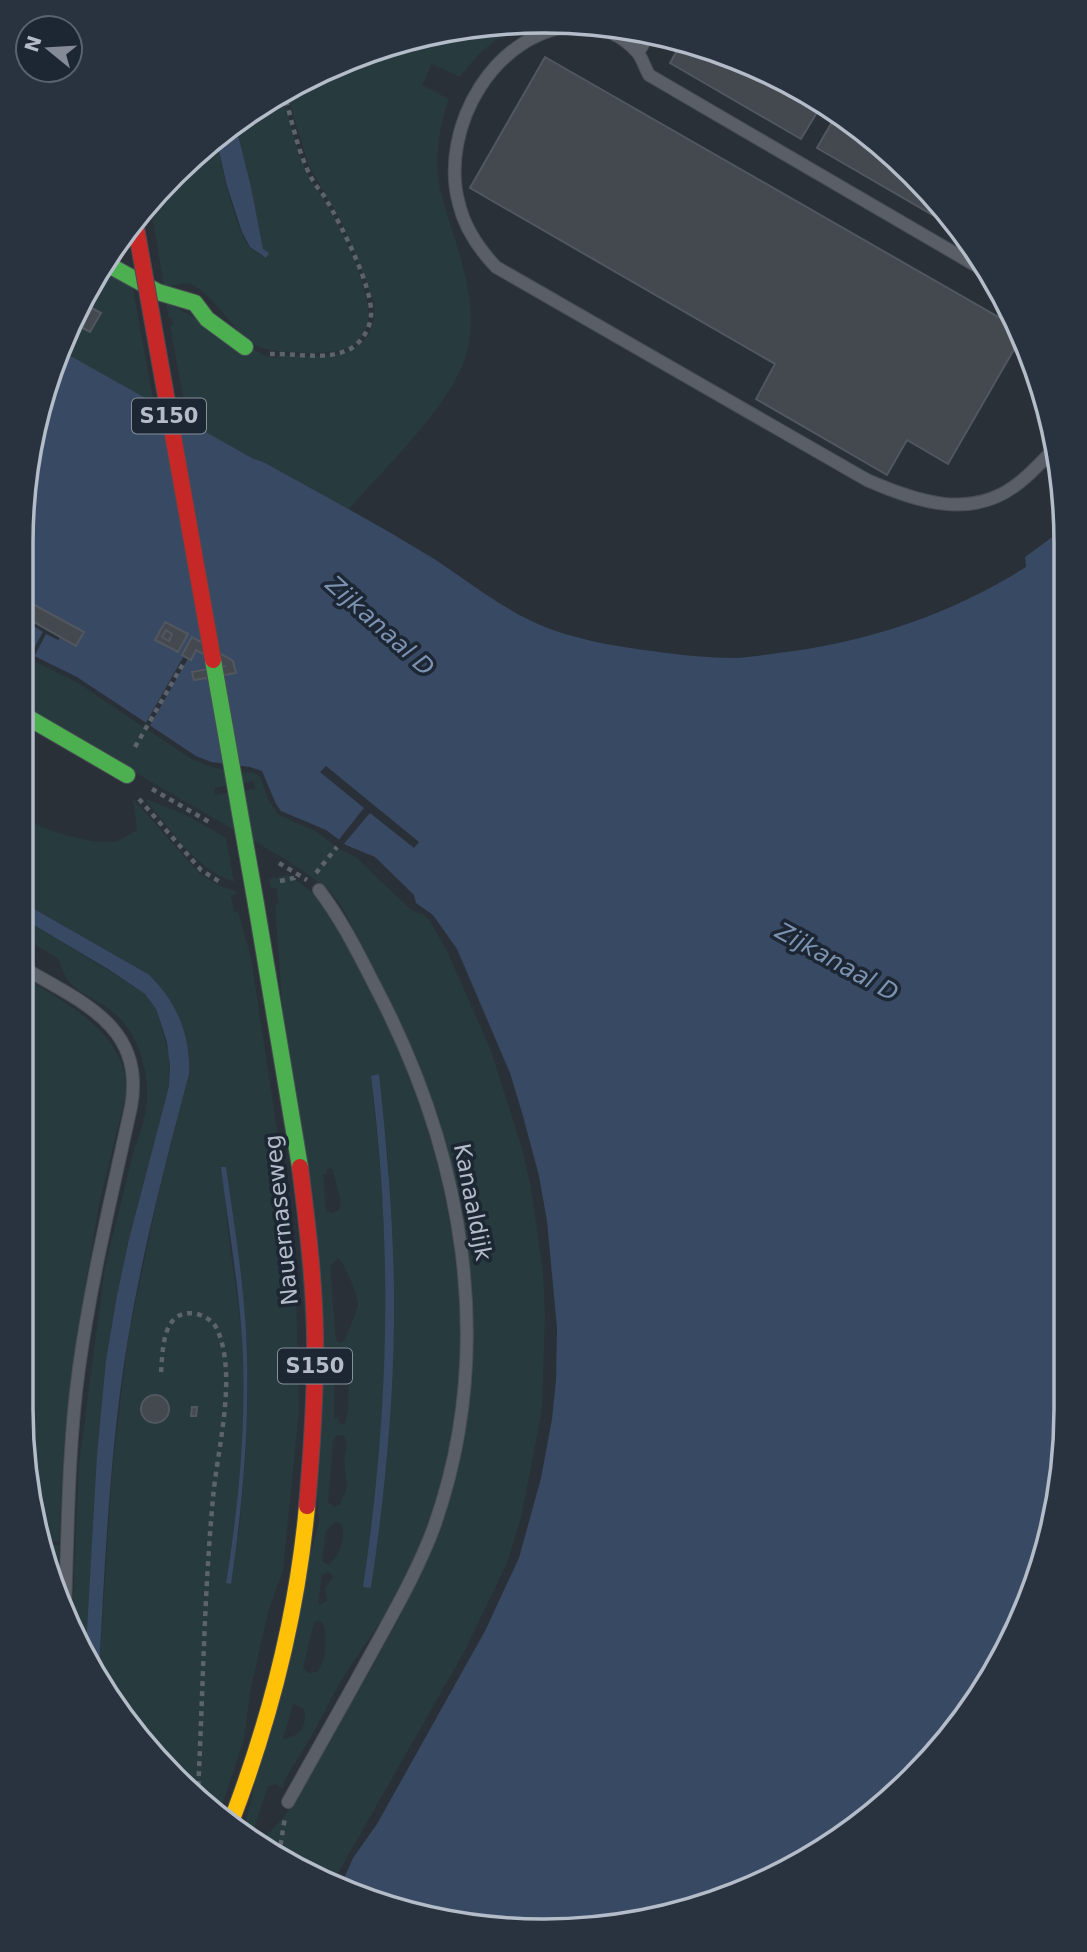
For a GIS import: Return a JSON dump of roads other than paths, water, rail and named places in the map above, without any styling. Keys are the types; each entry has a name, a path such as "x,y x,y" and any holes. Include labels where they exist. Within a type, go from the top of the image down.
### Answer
{"main road":[{"name":"Nauernaseweg","path":"137,235 256,905 306,1206 314,1309 315,1369 302,1550 264,1726 234,1814"},
{"path":"114,268 158,292 194,303 207,318 245,347"},
{"path":"33,720 133,778"}],"lane":[{"path":"545,33 518,45 504,57 476,95 459,136 454,180 464,221 484,254 496,267 867,480 901,495 944,505 969,505 986,501 1019,483 1046,457"},
{"path":"623,40 638,52 649,75 968,261"},
{"path":"638,52 643,43"},
{"name":"Kanaaldijk","path":"288,1802 411,1581 433,1528 454,1464 465,1387 468,1325 459,1228 437,1134 416,1072 358,952 320,890"},
{"path":"33,974 75,999 116,1030 132,1063 134,1078 131,1107 91,1297 79,1368 70,1451 66,1588"}],"water":[{"path":"238,135 263,249 269,253 266,258 250,247 242,232 219,150"},
{"name":"Zijkanaal D","path":"69,355 390,533 521,616 565,634 615,645 683,655 736,658 794,651 855,639 943,610 999,583 1026,567 1025,557 1054,536 1054,1408 1053,1442 1044,1508 1027,1573 1015,1604 968,1692 927,1745 904,1769 880,1792 827,1833 769,1866 708,1892 643,1909 577,1918 510,1918 444,1909 379,1892 344,1878 353,1858 377,1824 485,1631 519,1558 541,1478 556,1380 557,1328 547,1221 539,1176 510,1073 457,949 433,915 416,903 414,895 375,857 346,845 326,830 281,811 262,771 211,762 196,756 77,677 33,655 34,510 43,444"},
{"path":"33,908 148,974 166,995 180,1019 189,1060 189,1074 141,1271 128,1338 109,1504 100,1660 87,1635 97,1455 106,1360 129,1239 169,1086 170,1066 167,1042 156,1009 145,994 33,925"},
{"path":"379,1074 390,1198 394,1323 387,1456 371,1588 363,1587 378,1459 385,1332 383,1205 371,1076"},
{"path":"221,1167 226,1167 236,1239 245,1311 247,1359 244,1472 231,1584 226,1583 241,1461 243,1369 238,1295"}]}
